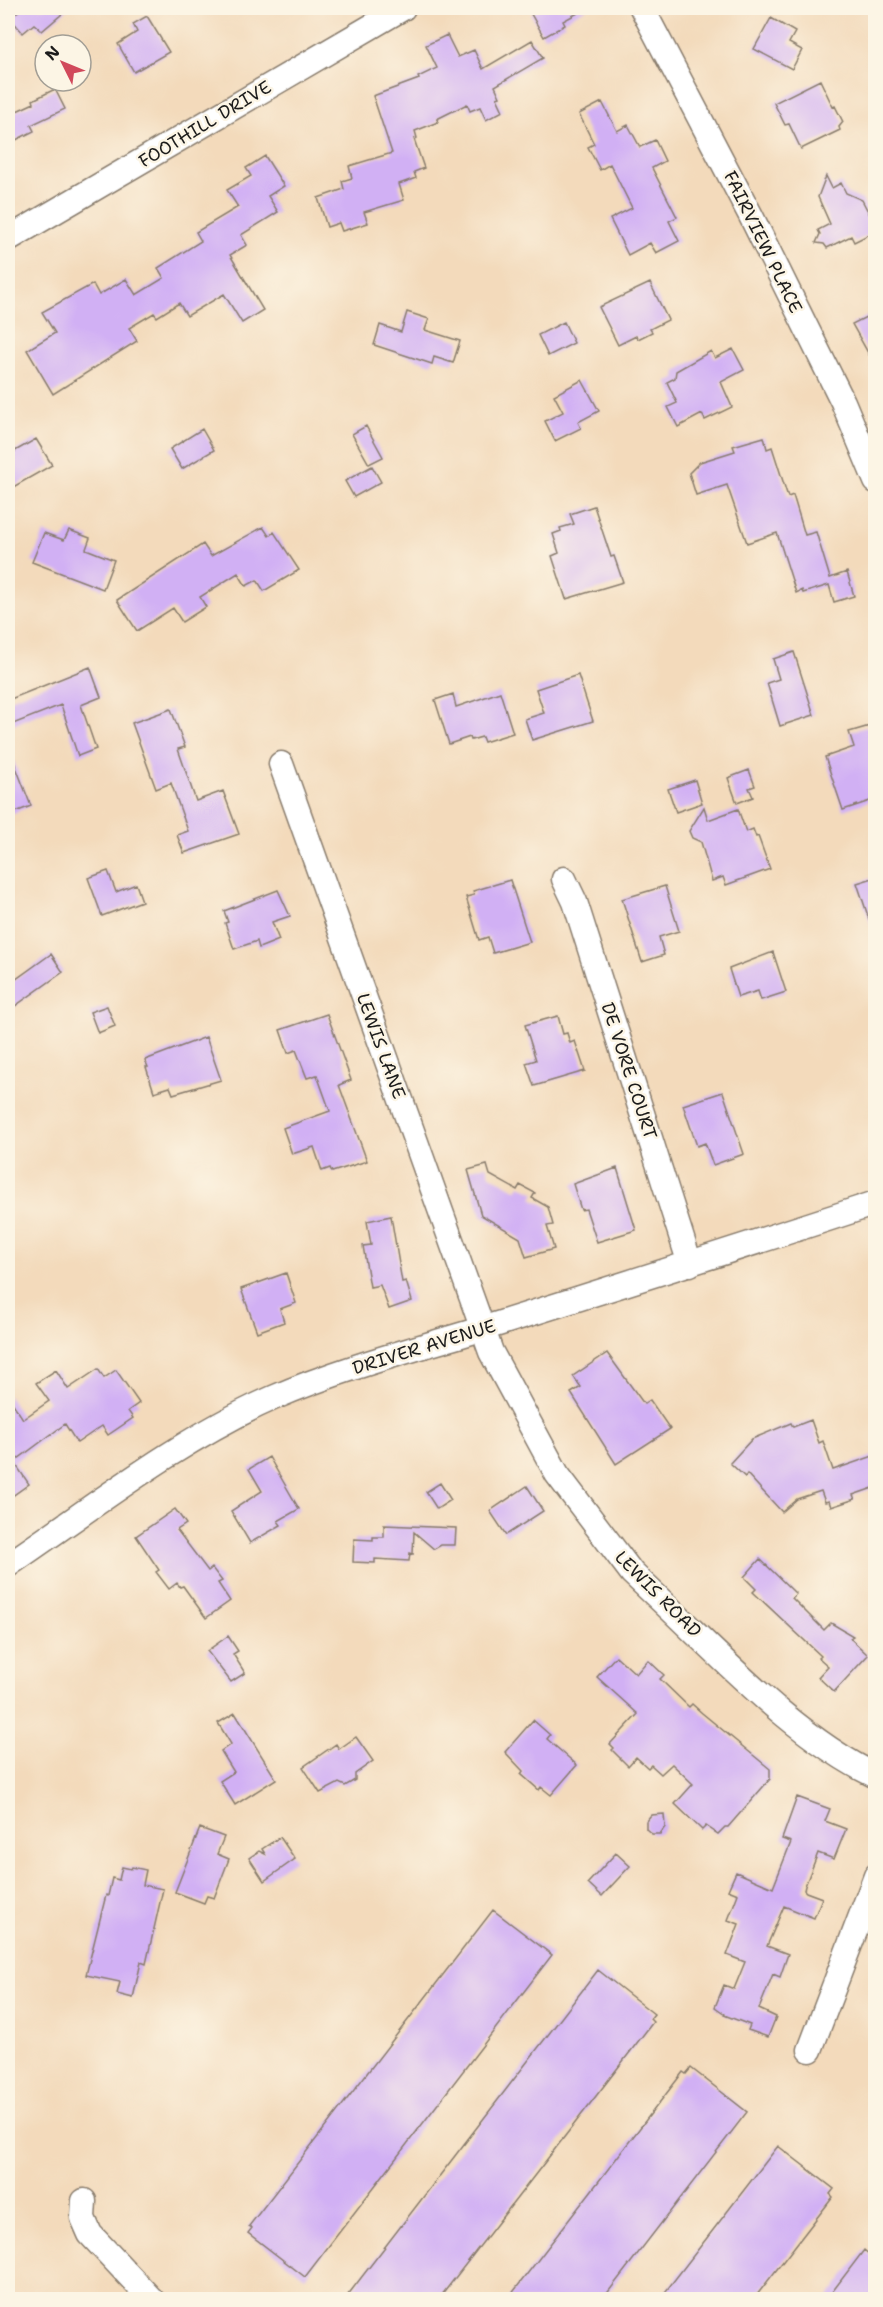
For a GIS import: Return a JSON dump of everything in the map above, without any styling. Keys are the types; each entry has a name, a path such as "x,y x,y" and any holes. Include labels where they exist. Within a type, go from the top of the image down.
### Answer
{"street":[{"name":"FOOTHILL DRIVE","path":"8,239 403,8"},
{"name":"FAIRVIEW PLACE","path":"642,8 756,226 843,402 876,481"},
{"name":"LEWIS LANE","path":"280,764 482,1328"},
{"name":"DE VORE COURT","path":"564,879 575,902 690,1264"},
{"name":"DRIVER AVENUE","path":"8,1565 167,1457 229,1420 273,1398 368,1364 690,1264 876,1203"},
{"name":"LEWIS ROAD","path":"482,1328 491,1352 557,1474 632,1573 781,1711 846,1760 876,1776"},
{"path":"810,2050 876,1876"},
{"path":"84,2201 83,2218 90,2234 152,2300"}],"building":[{"path":"19,8 69,8 42,31 34,24 23,33 10,18 21,9"},
{"path":"542,8 587,8 563,21 565,25 544,37 531,14"},
{"path":"147,16 169,52 134,72 118,44 137,32 133,24"},
{"path":"771,18 795,32 789,43 802,50 792,69 754,49"},
{"path":"447,35 458,57 474,50 483,69 532,40 543,58 495,86 503,111 486,120 480,107 470,111 467,104 437,119 438,122 415,131 417,138 414,139 424,168 414,172 416,178 399,184 404,200 364,212 368,223 342,231 339,223 327,227 318,198 344,189 342,181 352,178 349,166 392,153 373,96 419,79 418,77 437,68 426,45"},
{"path":"820,80 843,122 839,127 840,130 801,149 789,124 785,125 774,103"},
{"path":"47,93 57,93 65,109 31,125 34,131 8,144 8,115 34,103 33,100"},
{"path":"602,102 617,131 628,125 640,147 655,140 665,161 652,168 677,217 669,221 679,241 656,253 650,243 628,255 610,219 632,208 610,164 600,170 588,147 594,144 579,114"},
{"path":"265,156 284,186 268,196 278,212 241,235 247,245 230,255 263,310 242,323 224,294 187,316 179,303 157,317 154,313 129,328 137,341 53,394 27,350 55,333 42,312 93,284 99,295 126,279 136,295 164,278 158,268 201,241 196,232 238,207 227,190 251,176 246,168"},
{"path":"826,176 832,188 841,183 846,193 862,200 871,217 876,215 876,231 854,242 851,236 827,248 824,244 816,243 820,234 818,230 830,224 818,197"},
{"path":"650,283 668,320 650,329 652,332 638,339 636,336 618,345 599,307"},
{"path":"407,312 429,319 425,330 460,341 453,363 434,357 432,364 374,345 380,325 401,332"},
{"path":"876,312 876,367 852,324"},
{"path":"564,322 574,343 548,356 538,335"},
{"path":"733,349 744,370 721,382 732,407 705,420 702,414 678,427 668,407 677,403 667,382 675,378 676,371 711,351 715,358"},
{"path":"582,380 599,411 578,422 581,428 555,441 545,421 563,412 554,395"},
{"path":"366,426 383,457 369,464 352,434"},
{"path":"202,429 214,450 182,469 170,449"},
{"path":"764,437 767,449 772,447 788,497 793,495 805,535 816,532 830,578 847,572 854,596 834,602 829,585 796,593 777,533 747,543 727,485 696,495 689,473 700,462 735,451 733,446"},
{"path":"36,439 52,465 8,490 8,455"},
{"path":"372,466 381,482 354,497 345,481"},
{"path":"594,506 611,557 614,556 623,582 566,599 552,556 559,553 553,534 561,531 560,528 574,524 570,514"},
{"path":"263,527 269,536 274,532 299,570 264,591 257,580 246,586 238,573 200,597 206,607 182,622 173,608 137,631 117,600 203,544 211,556"},
{"path":"69,530 90,538 86,549 114,560 103,589 32,562 44,533 64,540"},
{"path":"794,652 814,715 780,726 767,683 779,679 773,659"},
{"path":"90,667 101,697 81,705 96,749 78,756 61,705 8,726 8,700"},
{"path":"578,675 593,721 532,740 525,719 544,713 536,689"},
{"path":"500,692 513,733 484,742 482,737 471,740 470,737 449,744 435,700 453,694 456,707"},
{"path":"171,709 185,747 178,749 196,801 223,791 239,834 184,853 177,835 188,831 171,783 156,789 132,723"},
{"path":"873,725 876,733 876,799 843,810 825,757 854,747 849,732"},
{"path":"8,749 31,806 8,815"},
{"path":"749,770 755,786 749,788 753,797 737,803 728,778"},
{"path":"695,780 702,803 676,812 668,789"},
{"path":"704,807 708,820 738,809 746,832 753,829 756,837 758,836 770,869 726,885 723,877 712,881 701,842 692,838 689,831"},
{"path":"108,871 116,892 136,884 142,901 102,916 88,878"},
{"path":"876,877 876,930 873,931 857,883"},
{"path":"510,880 530,942 493,953 488,937 479,940 466,897 474,895 473,891"},
{"path":"665,886 679,931 659,937 664,955 642,962 622,899"},
{"path":"278,890 290,916 272,922 279,940 259,948 257,941 234,949 225,923 228,922 224,911"},
{"path":"773,952 786,992 761,1000 758,991 738,997 729,969"},
{"path":"51,954 63,972 8,1011 8,985"},
{"path":"107,1006 115,1026 98,1033 90,1012"},
{"path":"327,1014 351,1080 339,1085 367,1161 332,1172 330,1168 322,1171 314,1147 292,1154 283,1128 330,1111 317,1075 307,1078 296,1050 288,1053 280,1030"},
{"path":"558,1016 563,1034 567,1033 570,1043 575,1041 585,1071 534,1086 526,1063 536,1060 525,1025"},
{"path":"206,1037 221,1080 173,1094 170,1087 154,1092 145,1060"},
{"path":"723,1092 744,1154 713,1165 705,1143 697,1146 683,1105"},
{"path":"487,1165 490,1175 517,1190 520,1185 535,1193 532,1198 548,1207 553,1225 547,1226 554,1249 526,1257 520,1238 481,1215 468,1170"},
{"path":"617,1168 636,1230 597,1242 586,1209 581,1210 573,1184"},
{"path":"391,1216 402,1282 406,1281 412,1301 389,1309 380,1285 370,1287 363,1246 371,1245 367,1221"},
{"path":"286,1273 296,1303 280,1309 284,1322 257,1332 241,1289"},
{"path":"607,1353 644,1404 650,1400 670,1429 616,1464 571,1393 581,1387 573,1376"},
{"path":"98,1369 104,1378 116,1370 139,1403 128,1411 133,1418 108,1435 102,1426 77,1443 65,1424 14,1462 29,1484 8,1499 8,1396 23,1419 49,1401 36,1383 56,1370 68,1389"},
{"path":"811,1420 819,1443 823,1441 833,1470 876,1455 876,1487 853,1495 855,1499 831,1507 829,1501 825,1502 821,1491 797,1499 782,1512 747,1474 745,1477 730,1463 752,1439 791,1423 793,1427"},
{"path":"269,1457 299,1509 278,1521 281,1525 250,1543 231,1511 262,1491 249,1469"},
{"path":"440,1483 451,1500 437,1509 426,1492"},
{"path":"527,1486 543,1511 506,1535 490,1511"},
{"path":"175,1509 186,1524 177,1530 208,1571 212,1568 222,1581 218,1583 230,1601 206,1618 183,1586 180,1587 177,1583 169,1589 156,1572 159,1570 136,1536"},
{"path":"384,1525 456,1528 455,1545 441,1545 434,1549 414,1532 413,1554 410,1553 409,1561 375,1559 375,1563 353,1562 354,1539 373,1540 373,1537 384,1537"},
{"path":"760,1559 796,1594 792,1598 824,1630 831,1623 853,1636 850,1638 868,1655 834,1692 818,1677 828,1666 819,1658 821,1656 753,1592 756,1589 744,1577"},
{"path":"228,1636 238,1651 233,1654 245,1673 231,1682 207,1651"},
{"path":"616,1656 636,1674 648,1660 664,1675 660,1679 689,1707 692,1704 770,1769 770,1779 728,1827 718,1834 706,1826 702,1830 675,1804 693,1784 672,1764 661,1774 651,1765 648,1768 636,1757 628,1766 612,1750 614,1748 610,1744 638,1714 597,1677"},
{"path":"235,1713 276,1779 235,1805 220,1781 234,1772 221,1751 231,1744 218,1723"},
{"path":"533,1720 550,1735 547,1739 577,1765 551,1795 541,1787 539,1790 521,1774 523,1771 505,1752"},
{"path":"356,1737 373,1761 355,1774 355,1780 345,1786 339,1783 320,1793 303,1767 336,1744 339,1749"},
{"path":"797,1797 830,1809 825,1821 846,1829 834,1859 818,1853 805,1886 806,1892 822,1898 814,1918 784,1906 767,1946 788,1954 780,1977 773,1974 759,2009 776,2017 768,2037 748,2030 750,2025 724,2015 715,2007 724,1985 734,1989 745,1962 727,1955 739,1924 728,1920 738,1894 728,1890 736,1872 773,1888 791,1842 782,1839"},
{"path":"664,1814 665,1827 660,1834 652,1834 646,1829 646,1821 651,1815"},
{"path":"200,1828 224,1837 217,1854 229,1859 214,1898 207,1896 204,1903 175,1892"},
{"path":"280,1837 295,1859 264,1881 249,1858 259,1851 265,1854 262,1849"},
{"path":"616,1853 630,1866 602,1896 588,1883"},
{"path":"122,1867 146,1870 143,1885 163,1889 146,1964 141,1962 133,1998 117,1994 120,1982 86,1975 106,1895 108,1896 112,1878 119,1880"},
{"path":"493,1910 552,1955 305,2277 248,2233 252,2228 249,2226"},
{"path":"598,1970 654,2014 650,2019 653,2022 627,2056 438,2300 344,2300"},
{"path":"691,2068 747,2112 602,2300 507,2300 683,2072 686,2074"},
{"path":"778,2146 834,2189 830,2194 833,2197 753,2300 659,2300"},
{"path":"864,2250 876,2260 876,2300 826,2300"}]}
